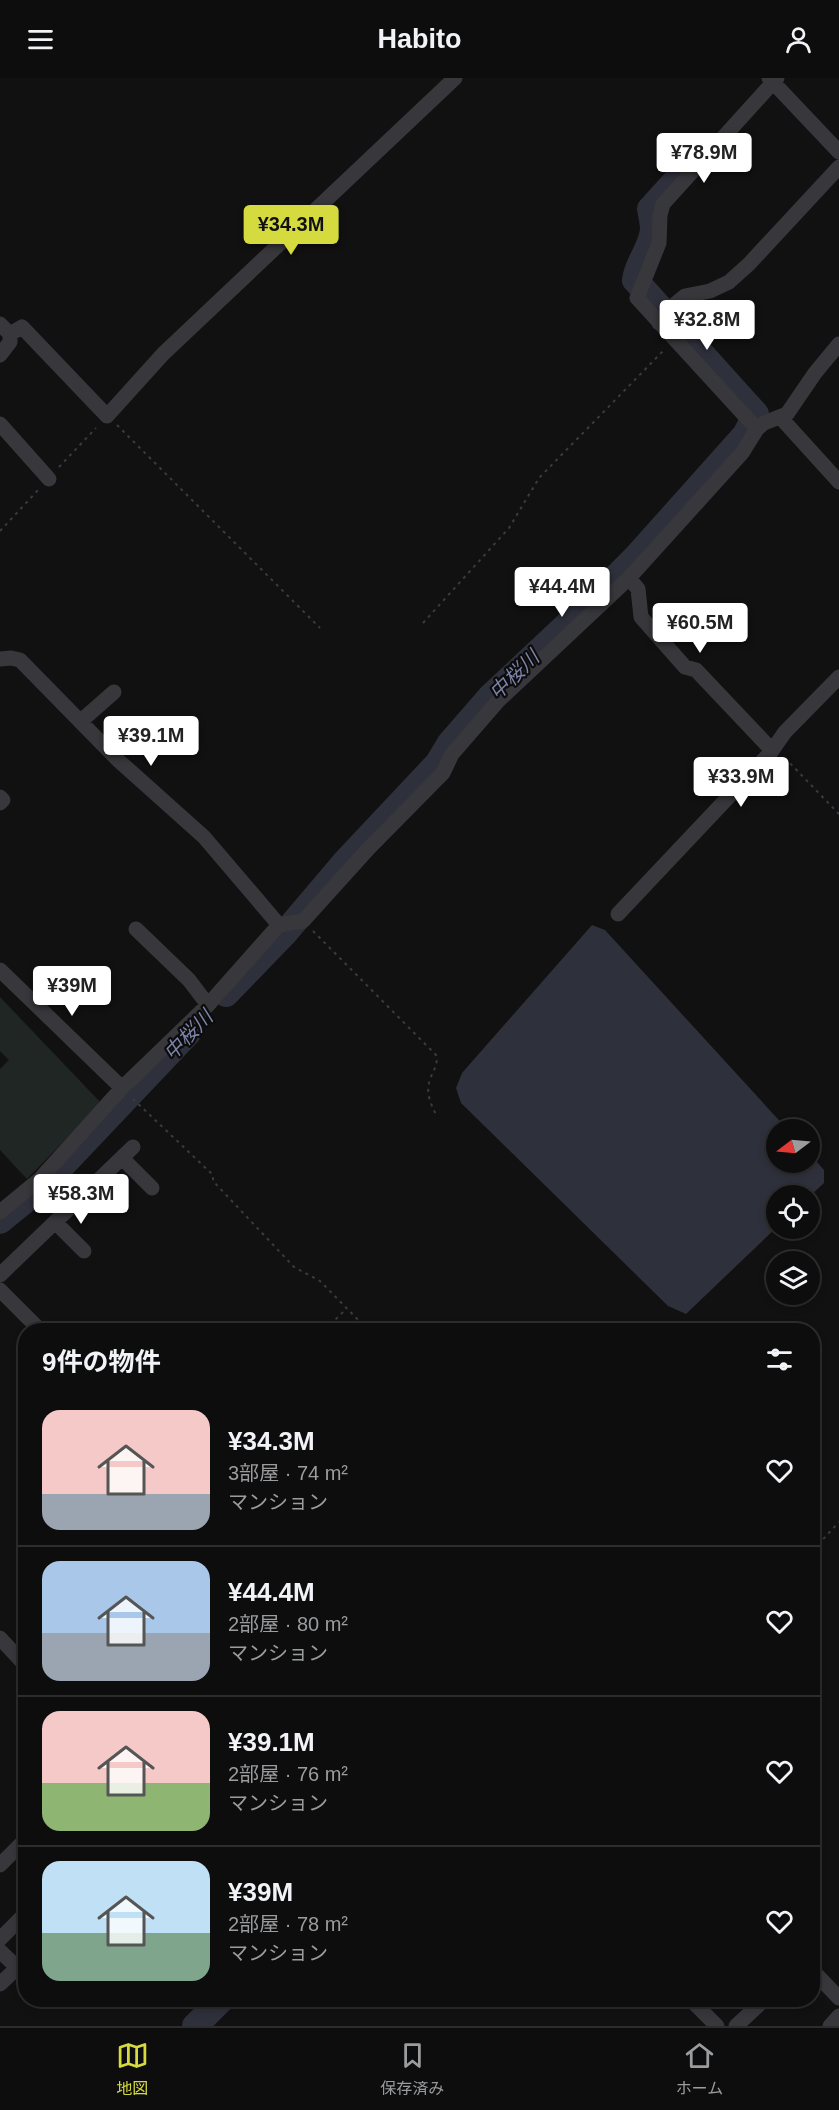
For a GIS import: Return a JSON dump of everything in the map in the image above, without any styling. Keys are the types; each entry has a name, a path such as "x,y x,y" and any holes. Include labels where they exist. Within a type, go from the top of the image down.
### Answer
{"street":[{"path":"0,354 10,342 5,329 22,327 107,416 163,354 455,78"},
{"path":"753,425 675,340 663,319 637,298 659,243 660,215 663,204 773,80 839,152"},
{"path":"663,319 685,296 710,291 729,282 749,264 839,167"},
{"path":"753,425 781,418 787,414 815,373 839,344"},
{"path":"781,418 839,482"},
{"path":"0,424 49,479"},
{"path":"0,1212 40,1179 127,1093 208,1005 443,773 452,754 498,701 629,578 742,453 753,425"},
{"path":"629,578 638,590 641,617 685,667 696,670 768,746 774,748"},
{"path":"0,659 20,660 119,760 204,837 291,923"},
{"path":"618,914 774,748 785,732 839,677"},
{"path":"81,721 114,693"},
{"path":"0,797 3,800 0,802"},
{"path":"136,929 189,980 208,1005"},
{"path":"0,970 127,1093"},
{"path":"0,1275 134,1147"},
{"path":"122,1158 152,1188"},
{"path":"55,1222 84,1251"},
{"path":"0,1290 33,1323"},
{"path":"0,1638 18,1657"},
{"path":"0,1865 18,1847"},
{"path":"0,1938 18,1921"},
{"path":"0,1951 18,1969"},
{"path":"0,1984 18,1974"},
{"path":"820,1978 839,1998"},
{"path":"698,2007 717,2026"},
{"path":"736,2026 756,2007"},
{"path":"830,2026 839,2016"}],"path":[{"path":"423,623 509,528 539,478 675,340"},
{"path":"107,416 320,628"},
{"path":"774,748 839,814"},
{"path":"291,923 436,1055 438,1060 429,1081 428,1093 437,1117"},
{"path":"127,1093 213,1175 213,1181 294,1267 320,1281 361,1323"},
{"path":"332,1323 346,1308"},
{"path":"820,1542 839,1522"}],"shaded area":[{"path":"592,925 605,930 778,1119 766,1119 766,1173 820,1173 820,1165 824,1170 824,1183 820,1187 766,1185 766,1238 686,1314 668,1306 461,1103 456,1088 462,1073"},
{"path":"0,997 101,1103 27,1179 0,1150 0,1069 9,1060 0,1051"}],"waterway":[{"name":"中桜川","path":"226,994 284,934 345,862 438,763 450,743 490,697 636,557 745,435 756,414 635,280 652,236 650,209 679,177"},
{"name":"中桜川","path":"0,1221 43,1186 188,1033"},
{"path":"195,2026 214,2007"}]}
